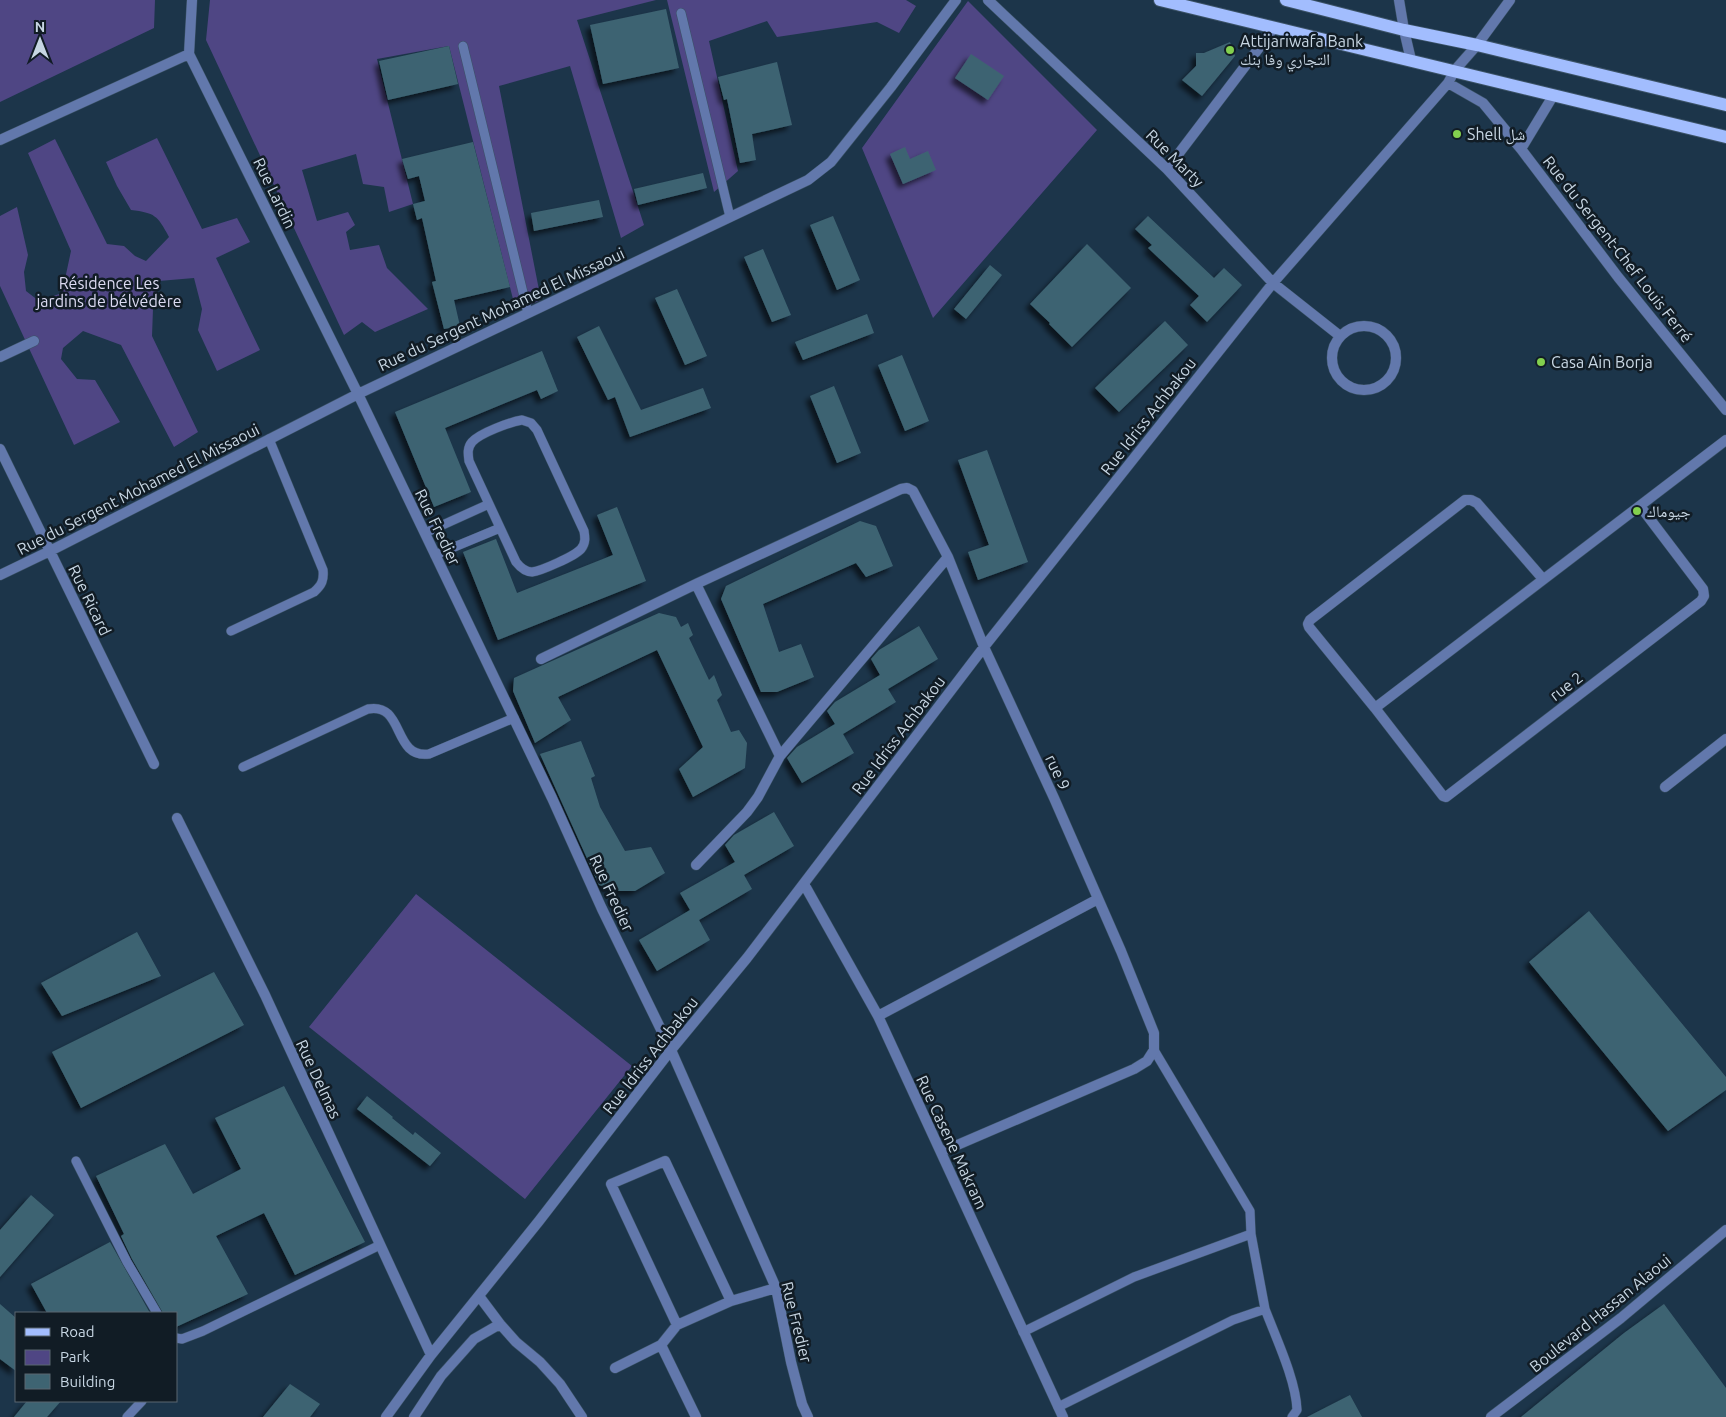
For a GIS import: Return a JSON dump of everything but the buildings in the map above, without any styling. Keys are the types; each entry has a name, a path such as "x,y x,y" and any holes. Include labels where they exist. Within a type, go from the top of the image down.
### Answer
{"main road":[{"path":"1160,0 1726,137"},
{"path":"1286,0 1404,30 1477,45 1726,105"}],"street":[{"name":"Rue Lardin","path":"192,0 189,54 358,394"},
{"name":"Rue du Sergent Mohamed El Missaoui","path":"0,575 50,552 358,394 808,180 831,162 891,87 956,0"},
{"name":"Rue Marty","path":"988,0 1167,169 1273,283 1340,336"},
{"path":"1399,0 1411,60"},
{"path":"1448,83 1455,70 1477,45 1510,0"},
{"path":"1167,169 1274,28"},
{"path":"0,140 189,54"},
{"name":"Rue du Sergent-Chef Louis Ferré","path":"1448,83 1483,103 1618,277 1726,410"},
{"name":"Rue Idriss Achbakou","path":"386,1417 431,1355 671,1050 747,958 984,647 1273,283 1448,83"},
{"path":"1521,150 1553,96"},
{"path":"1362,326 1373,327 1384,333 1392,342 1396,352 1396,364 1392,376 1384,384 1373,390 1361,391 1350,387 1340,380 1334,370 1332,358 1334,346 1340,336 1350,329 1362,326"},
{"path":"0,357 34,341"},
{"name":"Rue Fredier","path":"358,394 514,718 602,909 671,1050 776,1288 802,1404 808,1417"},
{"path":"1543,579 1477,503 1465,500 1318,614 1308,624 1308,627 1375,708 1726,440"},
{"name":"Rue Ricard","path":"0,449 154,764"},
{"name":"rue 9","path":"696,584 901,489 907,488 913,491 948,556 984,647 1054,798 1121,951 1154,1033 1154,1050"},
{"name":"rue 2","path":"1375,708 1443,796 1446,797 1702,601 1704,596 1703,589 1640,506"},
{"path":"696,865 747,812 780,756 948,556"},
{"path":"541,659 696,584 780,756"},
{"path":"1665,787 1726,739"},
{"name":"Rue Delmas","path":"177,818 264,995 431,1355"},
{"name":"Rue Casene Makram","path":"804,884 878,1016 1061,1415"},
{"path":"878,1016 1098,899"},
{"path":"940,1152 1134,1069 1147,1061 1154,1050"},
{"path":"677,1325 611,1184 665,1161 730,1301"},
{"name":"Boulevard Hassan Alaoui","path":"1491,1417 1621,1318 1726,1230"},
{"path":"615,1368 661,1346 677,1325 730,1301 776,1288"},
{"path":"479,1296 516,1342 540,1362 560,1384 582,1417"},
{"path":"414,1417 441,1376 474,1339 500,1324"},
{"path":"661,1346 696,1417"}],"lane":[{"path":"681,13 730,217"},
{"path":"463,46 528,313"},
{"path":"522,420 531,423 537,430 584,531 585,540 582,548 575,554 530,572 516,562 489,504 469,461 468,452 471,444 478,438 514,421 522,420"},
{"path":"231,631 314,592 320,587 324,578 323,570 269,439"},
{"path":"425,533 489,504"},
{"path":"435,555 500,528"},
{"path":"243,767 376,707 385,710 391,716 406,746 412,752 420,755 429,754 514,718"},
{"path":"1154,1050 1250,1210 1251,1234 1265,1309 1297,1402 1297,1410 1292,1417"},
{"path":"76,1162 127,1262 156,1312"},
{"path":"1023,1332 1134,1277 1251,1234"},
{"path":"178,1338 182,1339 203,1331 380,1245"},
{"path":"1061,1415 1233,1320 1265,1309"},
{"path":"127,1417 141,1402"}],"green space":[{"path":"0,0 155,0 154,28 0,102"},
{"path":"210,0 656,0 577,20 644,225 621,238 570,66 499,86 541,300 516,311 449,46 377,59 413,204 389,212 384,187 363,184 356,154 302,170 317,221 348,212 355,225 346,232 350,250 379,245 387,268 428,309 375,332 362,322 344,335 206,40"},
{"path":"667,0 906,0 916,6 899,33 877,22 777,37 767,21 709,41 738,171 714,192"},
{"path":"968,1 1097,130 933,318 862,148"},
{"name":"Résidence Les jardins de bélvédère","path":"157,138 202,229 237,218 250,242 216,258 260,350 217,371 198,330 202,309 194,278 159,281 153,309 152,336 198,432 174,447 121,345 83,331 63,348 61,359 77,379 95,380 120,422 74,445 0,286 0,216 17,207 28,255 24,272 26,291 39,301 62,293 71,251 28,153 55,139 107,244 124,246 135,256 146,261 169,237 154,216 145,212 131,210 106,162"},
{"path":"416,894 632,1066 525,1199 309,1027"}],"place":[{"name":"Attijariwafa Bank التجاري وفا بنك","path":"1230,50"},
{"name":"Shell شل","path":"1457,134"},
{"name":"Casa Ain Borja","path":"1541,362"},
{"name":"جيوماك","path":"1637,511"}]}
